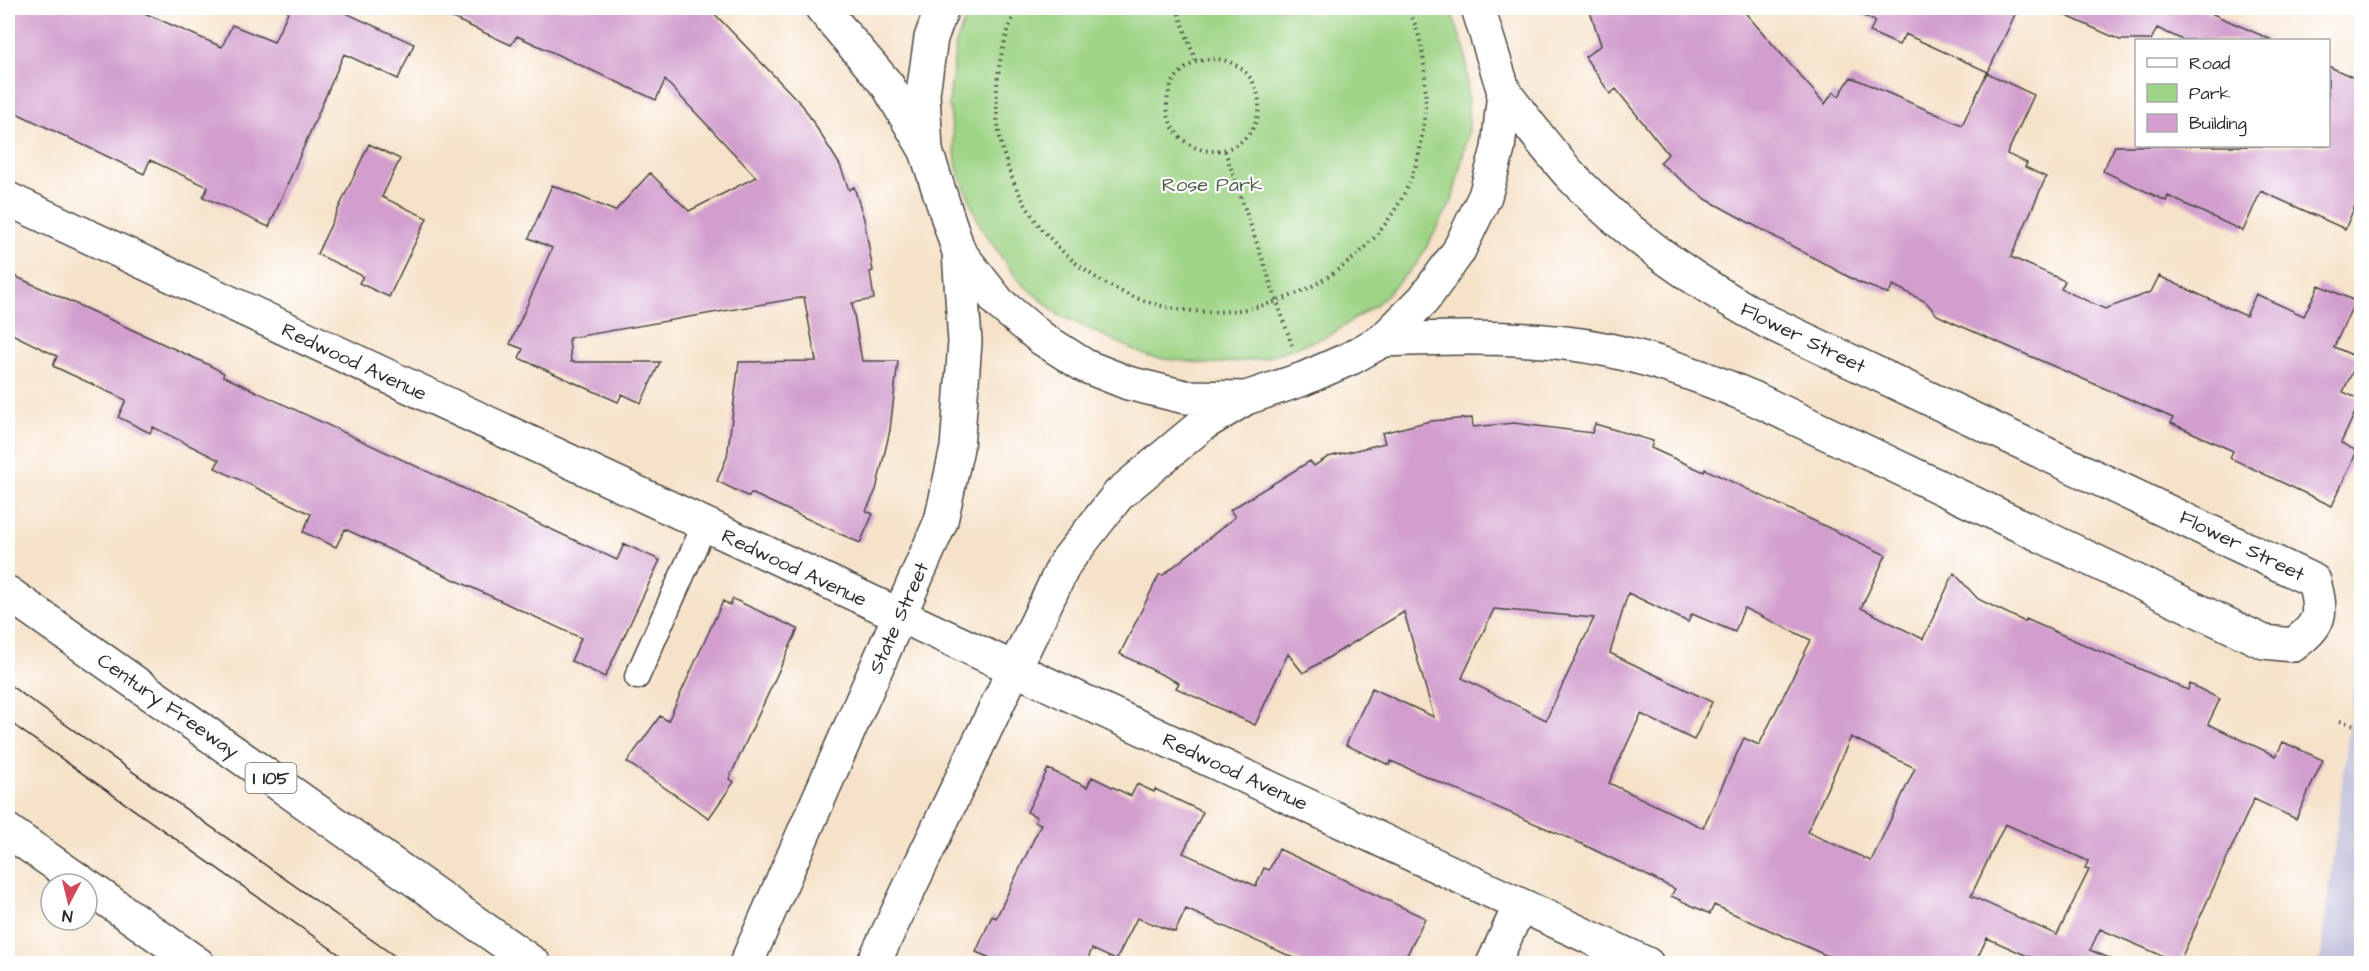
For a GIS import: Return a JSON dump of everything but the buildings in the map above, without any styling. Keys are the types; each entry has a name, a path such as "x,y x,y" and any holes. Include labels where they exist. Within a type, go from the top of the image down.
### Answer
{"main road":[{"path":"822,8 888,86 926,151 959,252 999,303 1041,339 1085,366 1128,383 1185,397 1246,398"},
{"path":"926,151 923,93 930,38 942,8"},
{"path":"873,963 1065,563 1119,494 1203,424 1246,398 1313,375 1383,340 1424,299 1462,243 1488,186 1498,148 1503,92 1478,8"},
{"name":"Flower Street","path":"1383,340 1457,338 1566,343 1626,354 1688,372 1753,398 2264,642 2293,645 2314,629 2321,606 2314,581 1767,322 1701,284 1648,246 1572,177 1503,92"},
{"name":"Redwood Avenue","path":"8,200 1647,963"},
{"name":"State Street","path":"746,963 941,521 957,448 965,342 959,252"},
{"name":"Century Freeway","path":"8,593 534,963"},
{"path":"8,831 66,872"},
{"path":"99,895 198,963"},
{"path":"1493,963 1520,905"}],"lane":[{"path":"637,677 705,526"}],"path":[{"path":"1017,8 1005,33 996,84 998,134 1013,182 1038,226 1074,263 1116,291 1164,308 1215,313 1277,302 1315,287 1358,256 1392,215 1416,167 1427,116 1424,62 1407,8"},
{"path":"1178,8 1196,62"},
{"path":"1226,60 1239,67 1250,78 1257,91 1260,105 1257,120 1244,139 1225,150 1209,151 1194,147 1182,139 1173,127 1168,112 1168,97 1173,83 1183,70 1196,62 1226,60"},
{"path":"1225,150 1295,354"},
{"path":"2340,721 2361,727"}],"shaded area":[{"path":"2361,633 2361,963 2320,963"}],"green space":[{"name":"Rose Park","path":"969,8 1450,8 1466,55 1469,129 1452,201 1418,262 1377,304 1330,335 1262,359 1209,364 1150,357 1059,315 1018,280 981,228 957,168 949,103 956,44"}],"tram line":[{"path":"8,684 406,964"},
{"path":"8,721 353,964"}]}
